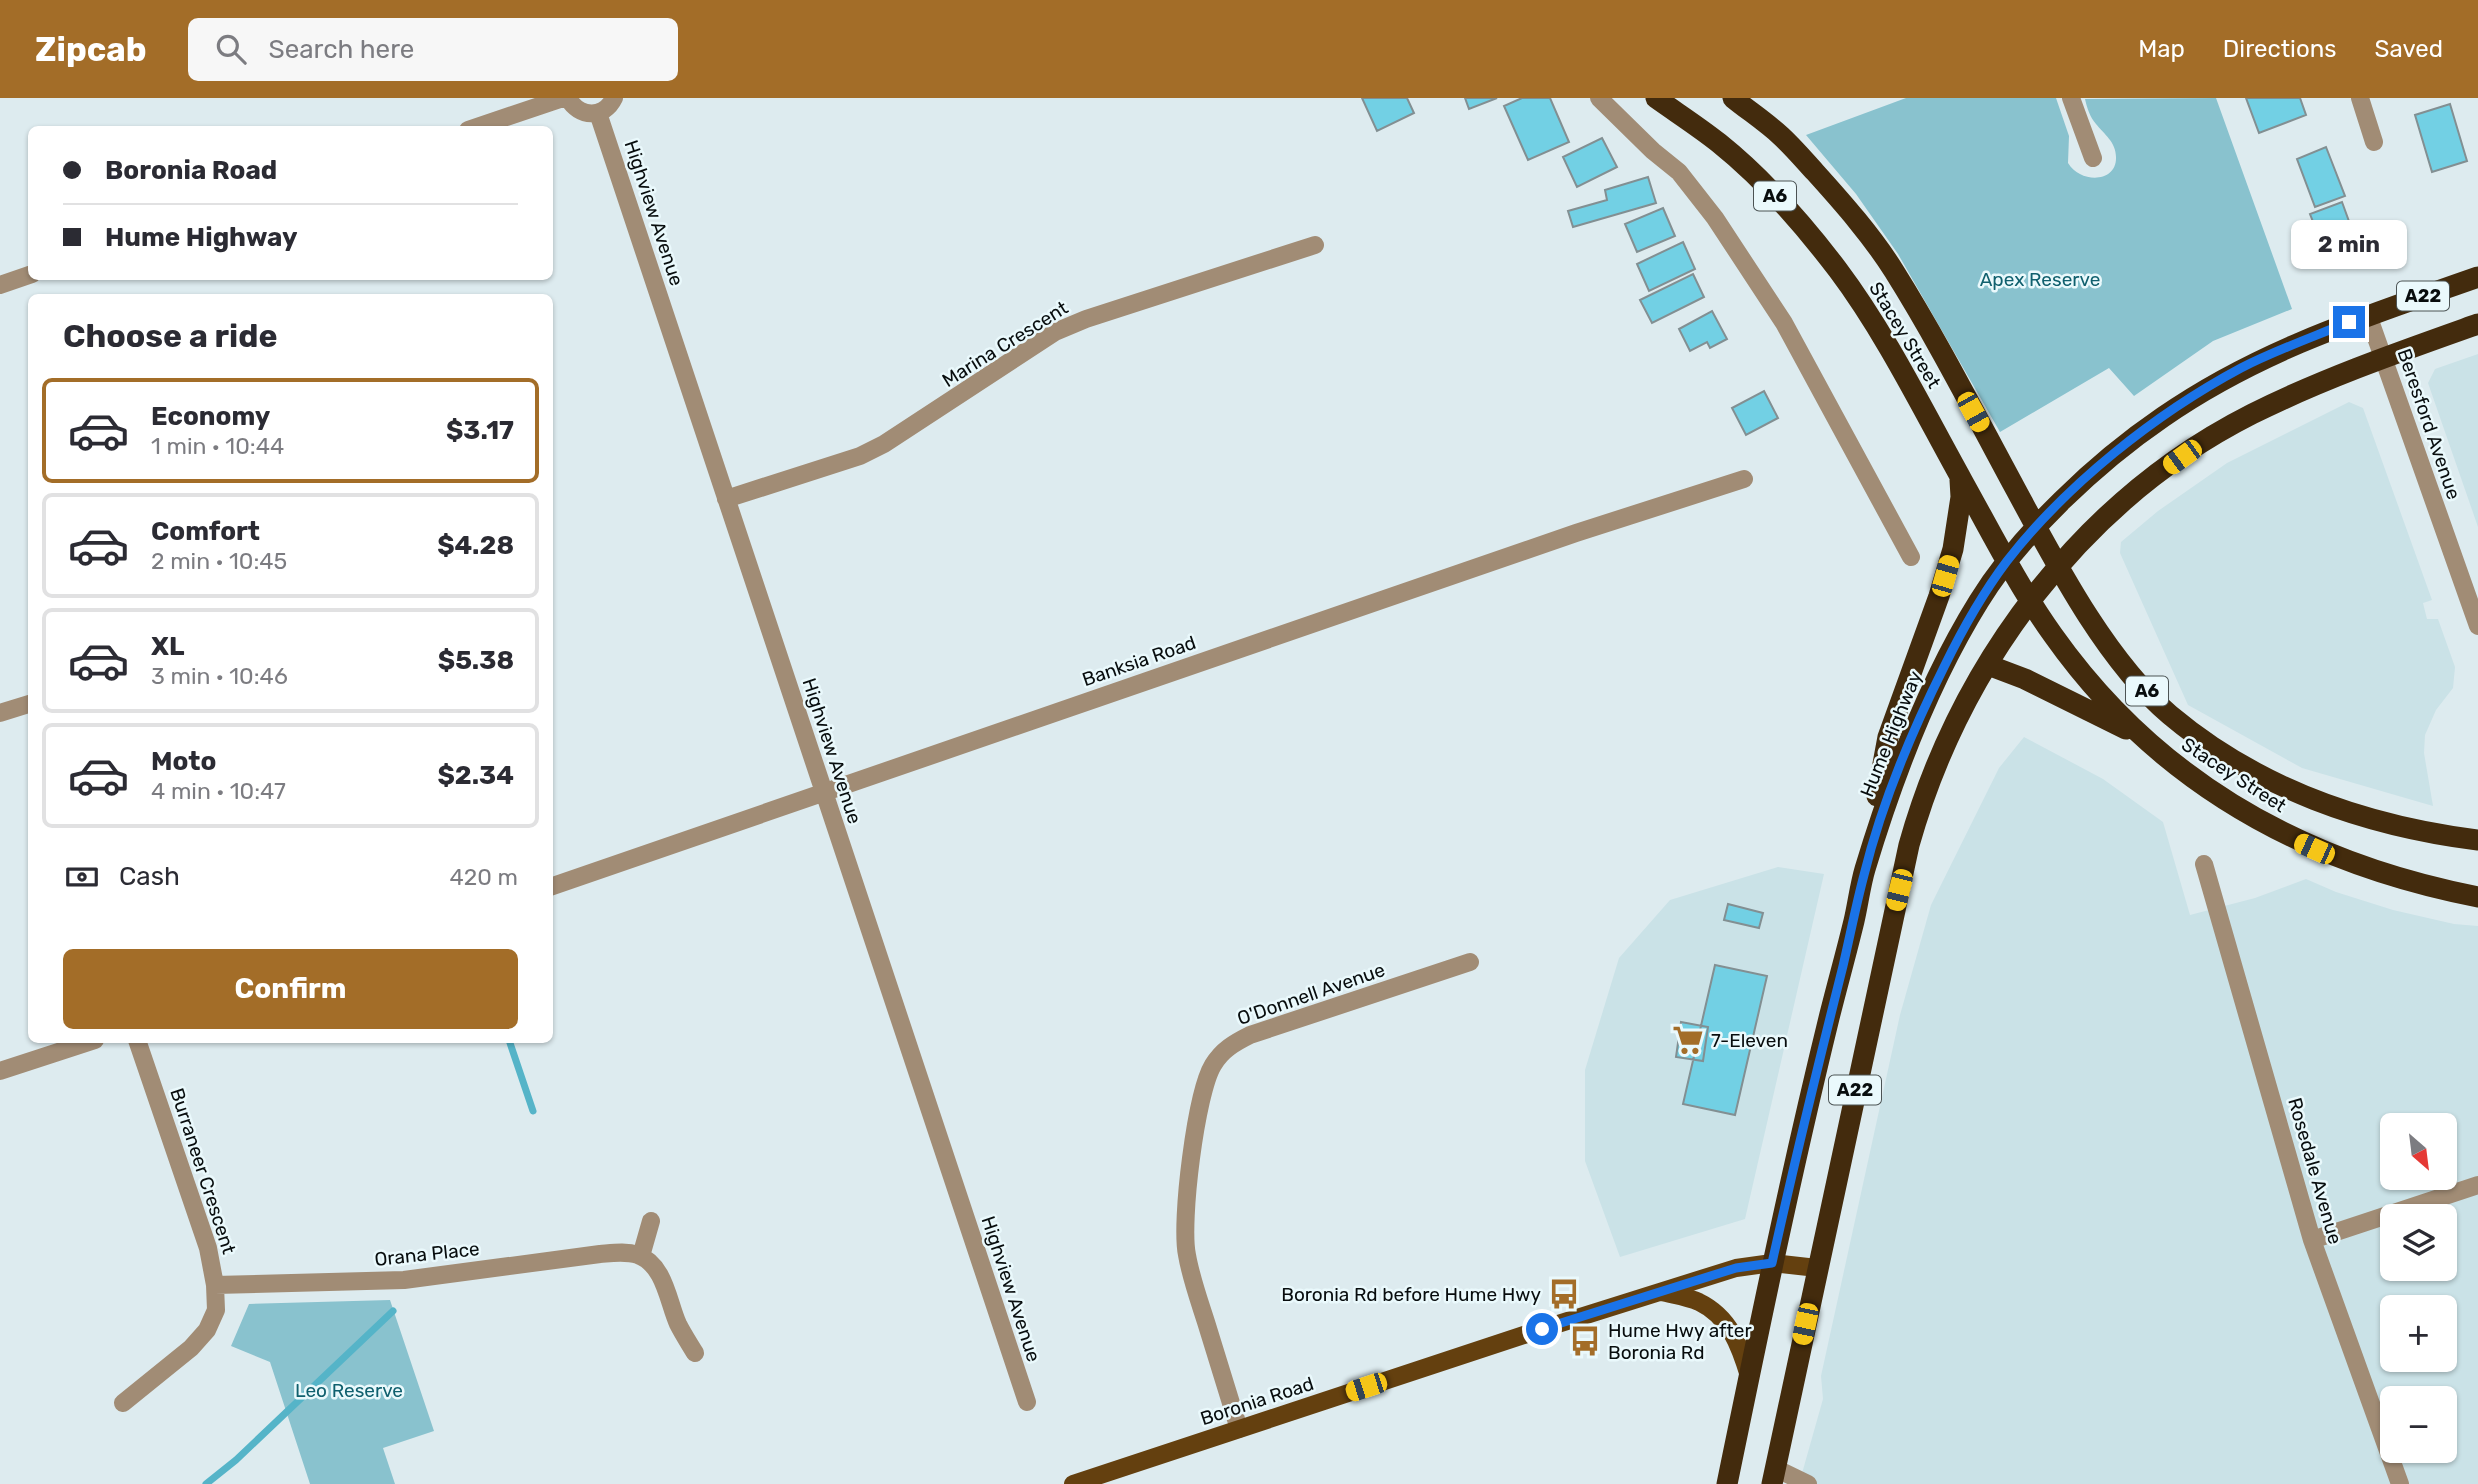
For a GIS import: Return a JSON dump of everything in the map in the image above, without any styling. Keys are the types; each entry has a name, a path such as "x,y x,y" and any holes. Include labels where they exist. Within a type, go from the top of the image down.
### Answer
{"highway":[{"name":"Stacey Street","path":"1657,98 1720,144 1758,178 1838,270 1870,317 2007,561 2052,634 2137,734 2218,796 2293,839 2335,858 2377,872 2478,897"},
{"name":"Stacey Street","path":"1733,98 1782,137 1839,199 1893,269 2057,566 2125,667 2169,714 2220,752 2272,781 2341,810 2397,826 2478,840"},
{"name":"Hume Highway","path":"1727,1484 1797,1147 1864,874 1894,779 1927,700 1968,620 2007,561 2036,528 2087,478 2159,419 2242,368 2291,345 2478,277"},
{"name":"A22","path":"1773,1476 1893,912 1919,811 1946,741 2005,636 2057,566 2122,502 2202,443 2295,393 2478,324"},
{"path":"1864,874 1888,737 1939,596 1953,549 1961,497 1959,475"},
{"path":"1988,665 2025,679 2137,734"}],"main road":[{"name":"Boronia Road","path":"1073,1484 1736,1268 1772,1263 1817,1268"},
{"path":"1662,1292 1700,1302 1723,1321 1739,1342 1749,1376"}],"street":[{"path":"480,126 565,98 579,111 598,113 606,110 614,98"},
{"path":"1599,98 1653,151 1679,172 1715,218 1784,323 1911,557"},
{"path":"2071,98 2093,158"},
{"path":"2360,98 2374,142"},
{"name":"Highview Avenue","path":"598,113 1027,1402"},
{"name":"Marina Crescent","path":"726,499 860,456 884,444 1055,332 1086,319 1315,245"},
{"path":"0,285 28,275"},
{"name":"Beresford Avenue","path":"2368,315 2478,626"},
{"name":"Banksia Road","path":"553,886 1576,533 1744,479"},
{"path":"0,713 28,704"},
{"name":"Rosedale Avenue","path":"2204,864 2312,1240 2400,1484"},
{"name":"O'Donnell Avenue","path":"1240,1429 1186,1254 1184,1226 1192,1154 1211,1068 1231,1045 1250,1035 1470,962"},
{"path":"0,1071 86,1043"},
{"name":"Burraneer Crescent","path":"124,1403 191,1348 207,1331 216,1310 215,1285 208,1248 138,1043"},
{"path":"2312,1240 2478,1185"},
{"path":"651,1221 641,1256 650,1262 660,1275 678,1324 695,1353"},
{"name":"Orana Place","path":"215,1285 404,1280 600,1254 626,1252 641,1256"},
{"path":"1773,1476 1808,1484"}],"shaded area":[{"path":"2478,354 2478,527 2428,383 2435,369"},
{"path":"2349,402 2363,408 2432,600 2423,603 2427,619 2438,619 2455,667 2453,688 2436,710 2425,735 2424,753 2433,806 2302,768 2188,705 2120,553 2121,542 2158,511 2227,463"},
{"path":"2024,737 2103,779 2163,822 2190,915 2255,898 2306,879 2336,892 2393,910 2454,924 2478,926 2478,1484 1799,1484 1823,1399 1821,1376 1900,1015 1931,905 1999,768"},
{"path":"1778,867 1824,874 1745,1219 1620,1257 1585,1161 1585,1070 1619,958 1670,900"}],"green space":[{"name":"Apex Reserve","path":"1906,98 2056,98 2069,136 2068,163 2081,175 2097,178 2111,172 2116,157 2114,147 2092,118 2085,99 2216,98 2292,309 2213,341 2134,396 2109,368 2000,432 1898,254 1856,194 1806,135"},
{"name":"Leo Reserve","path":"390,1300 434,1431 383,1448 395,1484 310,1484 270,1362 231,1346 249,1304"}],"building":[{"path":"1362,98 1407,98 1414,113 1377,131"},
{"path":"1465,98 1497,98 1469,109"},
{"path":"1522,98 1550,98 1569,142 1528,160 1504,106"},
{"path":"2246,98 2300,98 2306,115 2259,133"},
{"path":"2450,104 2467,161 2432,172 2415,115"},
{"path":"1602,138 1617,167 1577,187 1563,157"},
{"path":"2326,147 2345,196 2315,207 2297,159"},
{"path":"1648,177 1656,203 1573,227 1568,211 1607,200 1605,190"},
{"path":"2342,202 2350,224 2355,223 2364,247 2328,260 2310,214"},
{"path":"1663,208 1675,236 1637,252 1625,224"},
{"path":"1683,242 1695,269 1649,291 1637,264"},
{"path":"1693,274 1704,297 1652,323 1640,300"},
{"path":"1712,311 1727,339 1710,348 1707,342 1690,351 1679,329"},
{"path":"1764,391 1778,418 1746,435 1732,408"},
{"path":"1728,904 1763,913 1759,928 1724,920"},
{"path":"1715,965 1767,976 1735,1115 1683,1104"},
{"path":"1681,1022 1708,1027 1703,1061 1676,1057"}],"waterway":[{"path":"510,1043 533,1111"},
{"path":"206,1484 236,1460 393,1311"}],"place":[{"name":"7-Eleven","path":"1688,1040"},
{"name":"Boronia Rd before Hume Hwy","path":"1564,1294"},
{"name":"Hume Hwy after Boronia Rd","path":"1585,1341"}],"route":[{"path":"1542,1329 1736,1268 1772,1263 1797,1147 1871,850 1894,779 1927,700 1981,598 2007,561 2036,528 2087,478 2159,419 2242,368 2349,322"}]}
